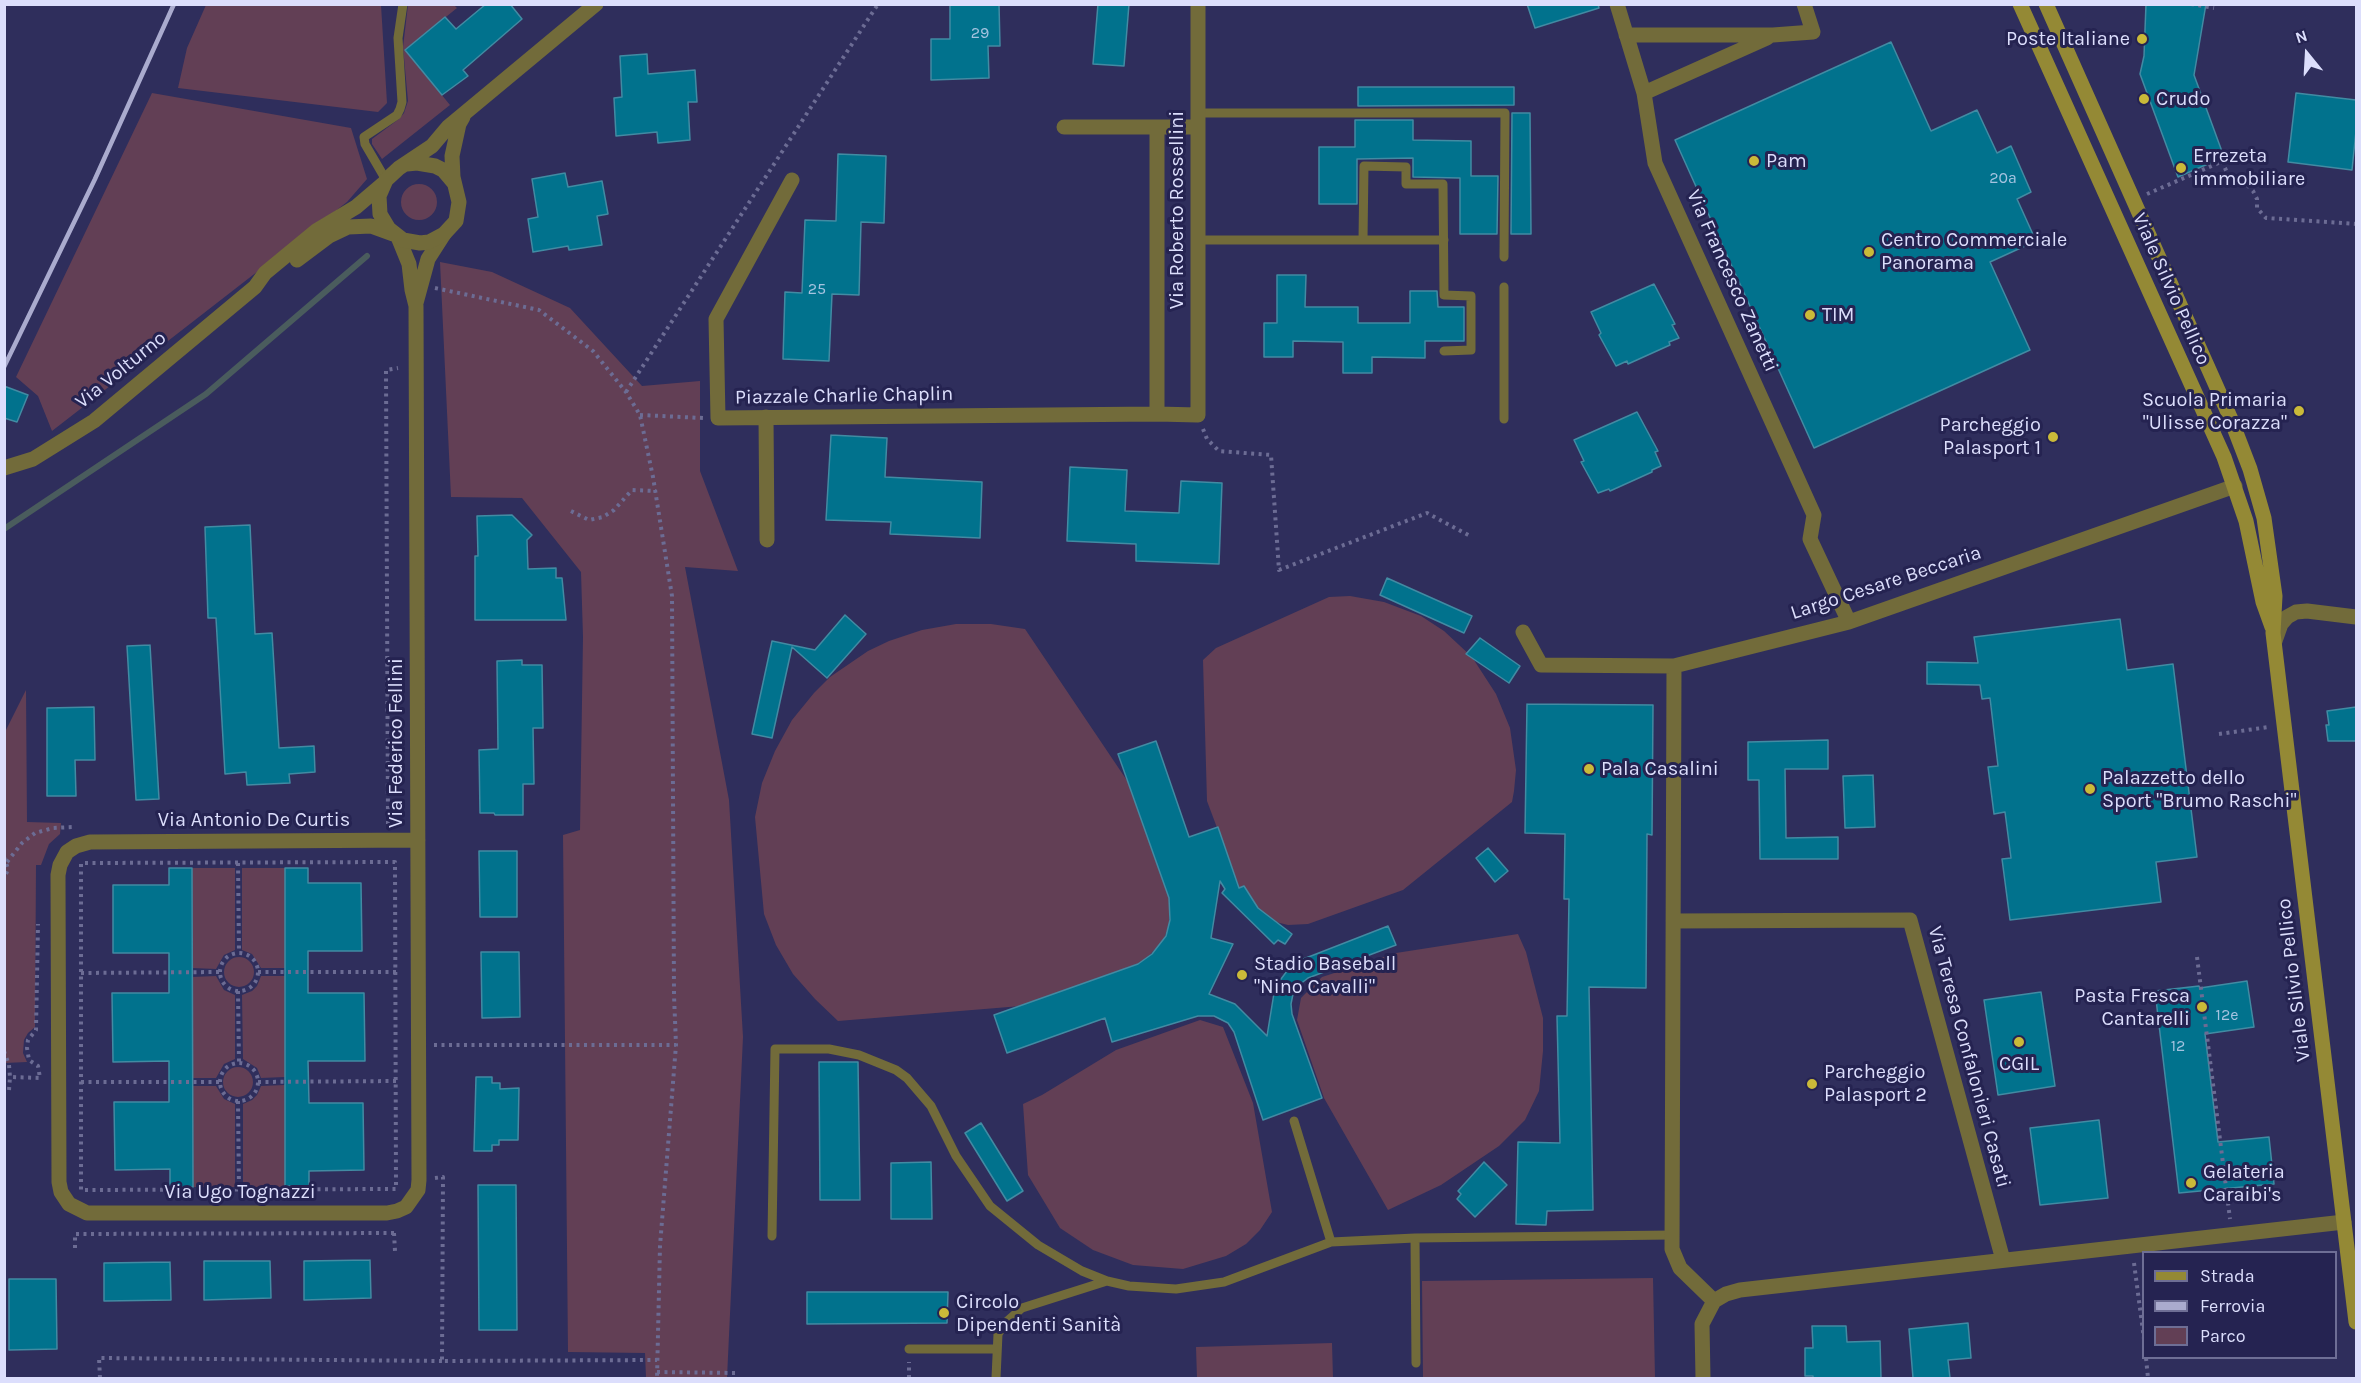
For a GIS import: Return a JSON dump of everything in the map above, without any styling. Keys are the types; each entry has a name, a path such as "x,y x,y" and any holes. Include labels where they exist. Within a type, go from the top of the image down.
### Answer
{"main road":[{"name":"Viale Silvio Pellico","path":"2020,4 2216,437 2235,486 2249,532 2264,607 2274,640"},
{"name":"Viale Silvio Pellico","path":"2046,4 2243,449 2264,518 2275,605 2274,640 2344,1222 2351,1237 2356,1322"}],"street":[{"name":"Via Volturno","path":"4,468 33,459 94,421 255,287 265,273 329,222 356,207 399,168 421,154 446,130 596,4"},
{"name":"Via Roberto Rossellini","path":"1198,4 1198,415"},
{"name":"Via Francesco Zanetti","path":"1617,4 1644,93 1655,163 1814,515 1810,539 1849,622"},
{"path":"1626,35 1773,35 1813,32 1804,4"},
{"path":"1644,93 1773,35"},
{"path":"455,184 452,156 459,124 463,117"},
{"path":"1064,127 1157,127 1198,120"},
{"path":"1157,127 1157,414"},
{"path":"399,168 417,163 435,166 450,177 455,184 459,193 459,212 456,220 444,234"},
{"path":"386,180 379,196 380,214 397,236"},
{"name":"Piazzale Charlie Chaplin","path":"792,180 716,319 718,418 1198,415"},
{"name":"Via Volturno","path":"255,287 271,280 317,244 342,229 371,226 411,243 429,242 444,234"},
{"name":"Via Federico Fellini","path":"416,306 428,259 444,234"},
{"name":"Via Federico Fellini","path":"397,236 408,259 416,306 419,1180"},
{"path":"766,417 767,540"},
{"name":"Largo Cesare Beccaria","path":"1523,632 1541,665 1674,666 1849,622 2235,486"},
{"path":"2273,584 2276,593 2283,601 2296,609 2356,617"},
{"path":"2274,640 2284,620 2296,612 2307,611"},
{"path":"1674,666 1672,1249 1680,1268 1714,1301"},
{"name":"Via Antonio De Curtis","path":"81,840 418,840"},
{"name":"Via Ugo Tognazzi","path":"81,840 64,856 59,870 59,1182 66,1201 73,1208 87,1213 375,1213 397,1211 406,1207 416,1195 419,1180"},
{"name":"Via Teresa Confalonieri Casati","path":"1673,921 1910,920 2003,1260"},
{"path":"1703,1378 1702,1324 1714,1301 1740,1290 2344,1222"}],"lane":[{"path":"386,180 365,144 364,137 396,115 400,109 398,38 403,4"},
{"path":"1198,120 1505,113 1504,257"},
{"path":"1363,240 1364,166 1406,167 1406,184 1443,184 1444,295 1471,296 1471,350 1444,351"},
{"path":"1198,240 1444,240"},
{"path":"1504,287 1504,419"},
{"path":"772,1236 775,1050 829,1049 879,1061 907,1078 931,1107 956,1156 990,1206 1038,1245 1082,1271 1107,1281 1151,1289 1224,1282 1331,1242 1415,1238 1672,1235"},
{"path":"1294,1121 1331,1242"},
{"path":"1415,1238 1416,1363"},
{"path":"996,1378 998,1334 1022,1308 1107,1281"},
{"path":"909,1349 997,1349"}],"path":[{"path":"626,392 878,4"},
{"path":"2191,4 2214,8"},
{"path":"2134,200 2237,155"},
{"path":"2222,161 2228,175 2243,181 2253,191 2257,199 2257,208 2266,218 2356,224"},
{"path":"422,286 539,310 593,351 626,392 640,415 656,491 672,596 676,1045 660,1246 657,1378"},
{"path":"388,825 386,370 396,370 401,365"},
{"path":"640,415 718,418"},
{"path":"1198,415 1207,439 1219,451 1271,455 1279,570 1427,513 1472,537"},
{"path":"571,511 589,520 603,517 614,510 632,490 656,491"},
{"path":"2219,734 2284,726"},
{"path":"7,862 22,843 35,833 53,828 81,827 81,840 81,863 81,1190 396,1189 395,862 81,863"},
{"path":"4,857 8,869 4,879"},
{"path":"238,863 239,953"},
{"path":"10,1077 40,1078 38,1066 28,1060 27,1048 28,1040 36,1030 39,915"},
{"path":"239,953 250,957 257,966 258,972 250,988 238,991 227,988 219,972 227,957 239,953"},
{"path":"2197,957 2229,1219 2240,1218"},
{"path":"81,973 219,972"},
{"path":"258,972 396,972"},
{"path":"238,991 238,1062"},
{"path":"418,1045 676,1045"},
{"path":"4,1051 9,1065 9,1090"},
{"path":"238,1062 250,1066 258,1082 250,1097 238,1101 223,1093 219,1082 227,1066 238,1062"},
{"path":"258,1082 396,1081"},
{"path":"81,1082 219,1082"},
{"path":"238,1101 238,1190"},
{"path":"419,1180 443,1177 442,1360"},
{"path":"75,1248 75,1234 394,1233"},
{"path":"2132,1247 2142,1324"},
{"path":"100,1378 99,1358 657,1360"},
{"path":"2146,1359 2148,1378"},
{"path":"657,1372 737,1373"}],"green space":[{"path":"206,5 381,5 387,103 378,112 178,88 187,48"},
{"path":"408,5 454,5 457,8 405,50 450,105 382,159 372,144 372,139 399,119 408,101 403,47"},
{"path":"152,93 351,128 367,179 347,202 52,431 38,396 16,377"},
{"path":"419,184 432,189 437,202 432,215 419,220 406,215 401,202 406,189"},
{"path":"440,262 492,272 570,308 642,386 700,381 700,471 738,571 685,567 729,800 743,1037 727,1378 646,1378 645,1353 568,1352 563,835 580,830 583,637 581,572 522,498 451,497"},
{"path":"1350,596 1384,602 1421,616 1444,631 1472,657 1496,694 1510,728 1516,770 1512,802 1403,890 1308,924 1288,925 1268,920 1240,889 1207,801 1203,660 1216,648 1329,597"},
{"path":"956,624 991,624 1025,629 1128,782 1169,898 1169,925 1163,941 1143,962 1021,1006 838,1021 793,974 776,945 764,914 755,817 762,783 775,751 792,720 830,677 868,651 889,641 922,630"},
{"path":"26,690 27,822 61,823 60,834 49,844 41,865 36,865 35,1027 24,1040 23,1053 27,1062 5,1063 5,732"},
{"path":"192,868 235,868 235,950 224,955 216,969 192,968"},
{"path":"242,868 285,868 285,968 261,968 252,954 242,950"},
{"path":"1518,934 1526,952 1543,1018 1543,1051 1539,1091 1525,1120 1499,1146 1441,1185 1388,1210 1324,1098 1297,1020 1301,998 1322,977 1396,953"},
{"path":"239,957 249,962 254,972 249,982 239,987 229,982 224,972 229,962"},
{"path":"216,976 224,990 235,995 235,1059 224,1064 216,1078 192,1078 192,977"},
{"path":"261,976 285,976 285,1077 261,1078 257,1068 243,1059 242,995 257,986"},
{"path":"1200,1020 1223,1027 1253,1103 1272,1212 1260,1230 1246,1244 1226,1256 1183,1269 1133,1265 1093,1250 1060,1228 1028,1175 1023,1104 1116,1050"},
{"path":"238,1067 244,1068 252,1076 252,1088 244,1096 238,1097 232,1096 224,1088 223,1082 224,1076 232,1068"},
{"path":"285,1085 285,1187 243,1187 243,1104 257,1095 261,1086"},
{"path":"192,1086 216,1086 224,1099 235,1104 235,1187 193,1187"},
{"path":"1653,1278 1655,1378 1423,1378 1422,1281"},
{"path":"1332,1343 1333,1378 1197,1378 1196,1347"}],"building":[{"path":"486,4 510,4 522,19 463,70 468,76 442,95 405,50 445,17 456,29"},
{"path":"950,4 999,4 1000,46 988,46 989,78 931,80 931,39 950,39"},
{"path":"1098,4 1129,4 1124,66 1093,64"},
{"path":"1527,4 1598,4 1599,8 1535,28"},
{"path":"2146,4 2206,4 2194,75 2224,157 2178,177 2140,74 2144,56"},
{"name":"Centro Commerciale Panorama","path":"1891,42 1931,131 1977,110 1997,153 2011,146 2031,192 2017,199 2036,241 1990,262 2030,350 1814,448 1675,140"},
{"path":"647,54 648,74 695,70 697,102 688,102 690,140 658,143 657,132 616,136 614,98 622,97 620,56"},
{"path":"1358,87 1514,87 1514,105 1358,106"},
{"path":"2296,93 2356,100 2352,170 2288,162"},
{"path":"1512,113 1530,113 1531,234 1511,234"},
{"path":"1355,120 1413,120 1413,140 1471,141 1471,176 1498,176 1497,234 1460,234 1460,178 1413,177 1413,158 1357,159 1357,204 1319,204 1319,147 1355,147"},
{"path":"838,154 886,156 884,223 861,222 859,295 832,294 829,361 783,359 785,292 802,293 805,220 836,221"},
{"path":"565,173 568,187 602,181 608,214 597,216 602,245 569,250 568,246 533,252 528,219 538,217 532,179"},
{"path":"1277,275 1306,275 1305,307 1358,307 1358,323 1410,323 1410,291 1437,291 1438,307 1464,307 1464,341 1425,341 1425,358 1372,357 1372,373 1343,373 1343,342 1293,341 1293,357 1264,357 1264,323 1277,323"},
{"path":"1654,284 1675,324 1672,325 1679,338 1669,342 1670,345 1628,364 1627,361 1616,366 1599,335 1601,333 1591,312"},
{"path":"4,386 28,395 17,422 4,418"},
{"path":"1637,412 1658,451 1655,452 1661,466 1610,491 1609,489 1598,493 1581,462 1584,461 1574,440"},
{"path":"831,435 887,438 885,477 982,482 980,538 890,534 891,522 826,520"},
{"path":"1070,467 1127,470 1125,511 1179,513 1181,481 1222,483 1219,564 1136,561 1136,544 1067,541"},
{"path":"512,515 532,535 527,540 528,569 556,568 556,578 562,578 566,620 475,620 477,516"},
{"path":"250,525 255,634 272,633 279,748 314,746 315,772 289,774 290,783 247,785 246,772 225,774 216,618 208,618 205,527"},
{"path":"1387,578 1472,616 1464,633 1380,595"},
{"path":"845,615 866,634 827,678 792,647 772,738 752,734 772,641 815,650"},
{"name":"Palazzetto dello Sport \"Brumo Raschi\"","path":"2120,619 2127,670 2173,664 2197,857 2156,862 2161,902 2010,920 2002,859 2011,858 2005,812 1994,814 1988,767 1998,766 1990,698 1982,699 1980,685 1927,684 1927,662 1978,663 1974,637"},
{"path":"1480,638 1520,666 1509,683 1466,654"},
{"path":"150,645 159,799 136,800 127,646"},
{"path":"522,660 522,665 542,665 543,728 533,728 534,784 523,784 523,815 480,813 479,750 498,749 497,661"},
{"path":"1527,704 1653,705 1652,835 1647,834 1646,988 1589,987 1593,1210 1547,1211 1546,1225 1516,1224 1518,1142 1560,1143 1557,1016 1567,1016 1569,899 1564,899 1565,834 1525,833"},
{"path":"94,707 95,760 75,760 76,796 47,796 47,708"},
{"path":"2356,707 2356,741 2328,741 2327,711"},
{"path":"1828,740 1828,769 1785,769 1786,838 1838,837 1838,859 1760,859 1759,780 1748,780 1748,742"},
{"path":"1156,741 1189,837 1218,827 1239,888 1244,886 1258,908 1292,934 1285,944 1278,940 1274,944 1222,893 1225,889 1220,881 1211,938 1233,944 1209,994 1235,1004 1267,1036 1275,987 1293,963 1388,926 1396,945 1308,978 1299,985 1293,994 1292,1014 1322,1098 1263,1120 1234,1032 1228,1023 1214,1016 1198,1016 1112,1042 1105,1018 1007,1053 994,1015 1138,964 1152,954 1166,936 1170,920 1169,898 1118,754"},
{"path":"1873,775 1875,827 1845,828 1843,776"},
{"path":"1488,848 1508,871 1495,882 1476,858"},
{"path":"479,851 517,851 517,917 480,917"},
{"path":"169,868 192,868 193,1187 170,1187 170,1169 115,1170 114,1102 169,1102 169,1061 113,1062 112,993 169,993 169,953 113,953 113,885 169,885"},
{"path":"285,868 308,868 308,883 361,883 362,951 308,951 308,993 364,993 365,1061 308,1061 309,1103 363,1103 364,1170 309,1171 309,1186 285,1186"},
{"path":"481,952 519,952 520,1017 482,1018"},
{"path":"2247,981 2254,1027 2205,1034 2218,1142 2269,1137 2274,1184 2179,1193 2155,991 2199,986 2200,988"},
{"path":"2041,992 2055,1086 1998,1095 1984,1000"},
{"path":"819,1062 858,1062 860,1200 820,1200"},
{"path":"476,1077 492,1077 492,1083 500,1083 500,1089 519,1088 518,1140 499,1140 499,1145 492,1145 492,1151 474,1151"},
{"path":"2099,1120 2108,1198 2040,1205 2030,1128"},
{"path":"981,1123 1023,1191 1007,1201 965,1133"},
{"path":"931,1162 932,1219 891,1219 891,1163"},
{"path":"1484,1162 1507,1185 1475,1217 1457,1199 1461,1194 1458,1191"},
{"path":"478,1185 516,1185 517,1330 479,1330"},
{"path":"370,1260 371,1298 304,1300 304,1261"},
{"path":"204,1261 270,1261 271,1298 204,1300"},
{"path":"170,1262 171,1300 104,1301 104,1263"},
{"path":"9,1279 56,1279 57,1349 9,1350"},
{"path":"807,1292 948,1292 947,1323 807,1324"},
{"path":"1968,1323 1971,1358 1948,1360 1950,1378 1913,1378 1909,1329"},
{"path":"1812,1326 1846,1326 1847,1342 1880,1341 1881,1378 1805,1376 1805,1348 1813,1348"}],"waterway":[{"path":"4,529 206,394 367,256"}],"railway":[{"path":"4,367 95,179 174,4"}],"place":[{"name":"Poste Italiane","path":"2142,39"},
{"name":"Crudo","path":"2144,99"},
{"name":"Pam","path":"1754,161"},
{"name":"Errezeta immobiliare","path":"2181,168"},
{"name":"Centro Commerciale Panorama","path":"1869,252"},
{"name":"TIM","path":"1810,315"},
{"name":"Scuola Primaria \"Ulisse Corazza\"","path":"2299,411"},
{"name":"Parcheggio Palasport 1","path":"2053,437"},
{"name":"Pala Casalini","path":"1589,769"},
{"name":"Palazzetto dello Sport \"Brumo Raschi\"","path":"2090,789"},
{"name":"Stadio Baseball \"Nino Cavalli\"","path":"1242,975"},
{"name":"Pasta Fresca Cantarelli","path":"2202,1007"},
{"name":"CGIL","path":"2019,1042"},
{"name":"Parcheggio Palasport 2","path":"1812,1084"},
{"name":"Gelateria Caraibi's","path":"2191,1183"},
{"name":"Circolo Dipendenti Sanità","path":"944,1313"}]}
